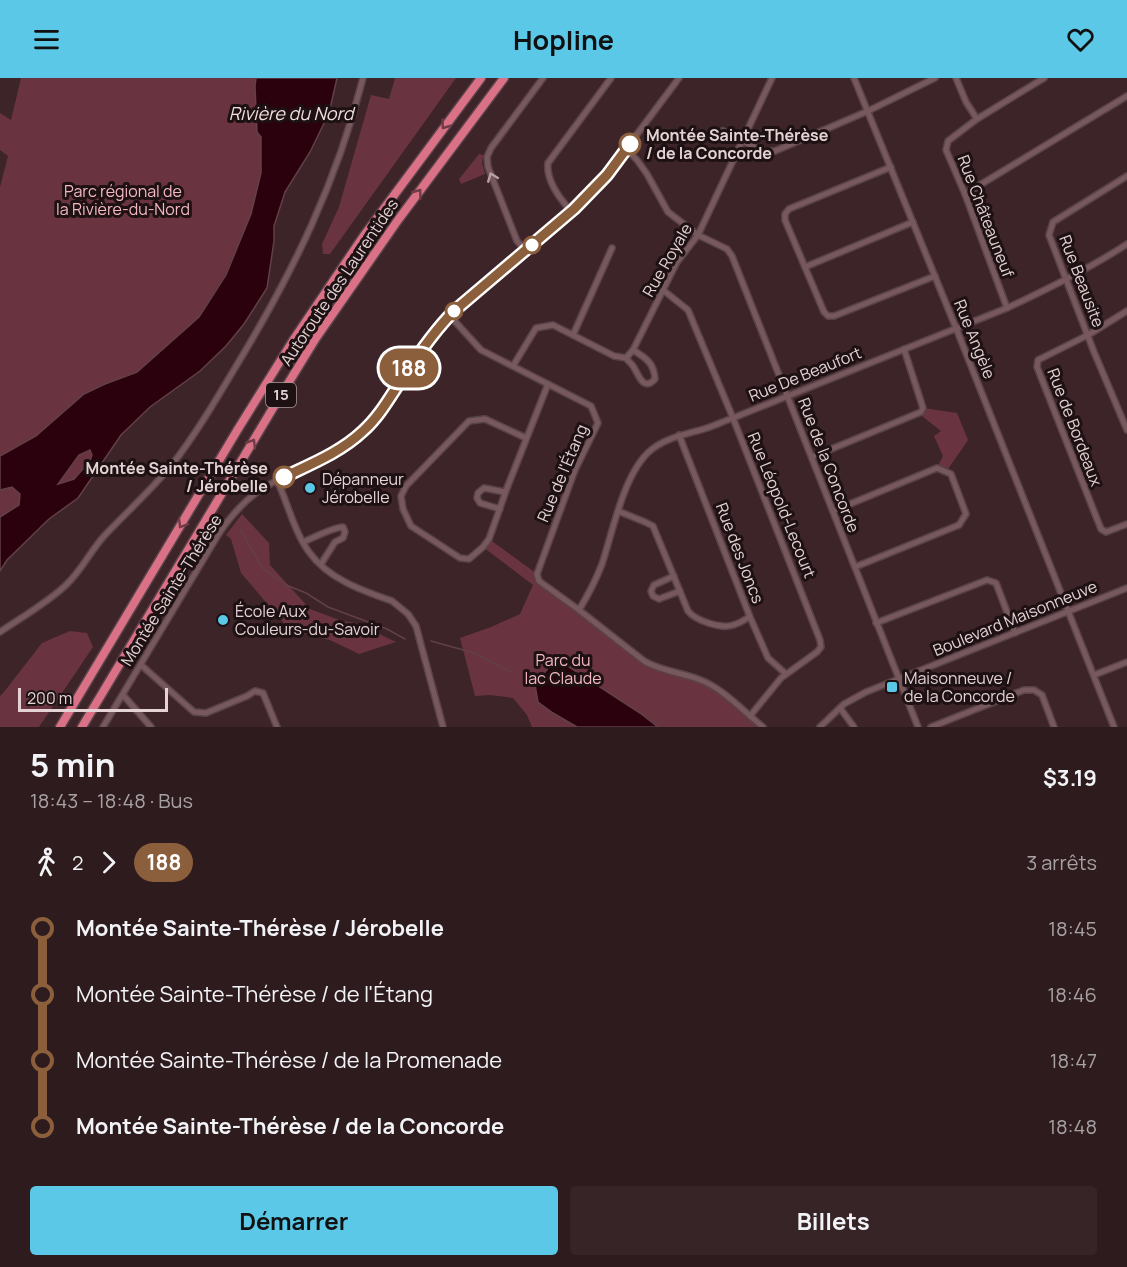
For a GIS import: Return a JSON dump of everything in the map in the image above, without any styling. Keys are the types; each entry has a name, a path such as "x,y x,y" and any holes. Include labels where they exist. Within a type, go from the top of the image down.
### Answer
{"highway":[{"name":"Autoroute des Laurentides","path":"60,727 294,339 376,219 481,78"},
{"name":"Autoroute des Laurentides","path":"82,727 322,330 393,227 504,78"}],"street":[{"path":"0,632 54,596 69,582 104,537 165,472 198,428 257,332 302,249 334,170 363,78"},
{"path":"526,250 517,241 488,167 487,159 489,150 543,78"},
{"path":"571,211 553,184 548,163 610,78"},
{"name":"Montée Sainte-Thérèse","path":"103,727 228,520 253,495 277,480 339,450 363,432 381,411 431,336 450,316 571,211 607,175 679,78"},
{"name":"Rue Royale","path":"626,358 633,350 677,262 698,235 772,78"},
{"name":"Rue Angèle","path":"854,78 1114,727"},
{"path":"723,131 762,151 775,151 868,111 935,78"},
{"path":"956,78 966,102 978,119"},
{"name":"Rue Châteauneuf","path":"1007,308 965,194 946,150 948,141 978,119 1044,78"},
{"path":"965,194 1127,96"},
{"name":"Rue de la Concorde","path":"626,150 647,174 668,212 698,235 727,249 732,256 918,727"},
{"path":"891,167 789,209 784,220 824,312 828,316 834,316 935,276"},
{"name":"Rue Beausite","path":"1127,176 1053,222 1049,235 1127,430"},
{"path":"805,267 913,222"},
{"name":"Rue De Beaufort","path":"579,610 596,579 630,482 643,458 657,446 679,435 733,418 1007,308 1046,291 1127,244"},
{"path":"573,335 612,248"},
{"name":"Rue Léopold-Lecourt","path":"663,290 688,310 820,640 821,647 817,652 779,680 750,716"},
{"path":"1088,335 1127,311"},
{"name":"Rue de l'Étang","path":"450,316 481,350 591,406 598,423 576,470 537,574 540,581 579,610"},
{"path":"513,366 536,328 553,325 614,356 626,358 642,382 652,383 655,379 654,372 648,359 633,350"},
{"name":"Rue de Bordeaux","path":"1088,335 1038,360 1037,367 1101,529 1106,532 1127,524"},
{"path":"812,457 921,412 923,408 904,349"},
{"path":"526,438 485,419 469,421 406,486 401,496 403,509 411,526 460,558 469,559 483,548 489,539 548,384"},
{"name":"Rue des Joncs","path":"679,435 768,658 786,674"},
{"path":"833,511 937,468 951,474 959,494 966,514 958,525 855,567"},
{"path":"277,480 303,542 313,558 342,580 399,605 412,619 442,727"},
{"path":"500,509 480,503 477,498 478,492 484,488 505,492"},
{"path":"618,511 653,526 688,611 695,618 719,626 731,626 750,616"},
{"path":"303,542 339,526 343,527 345,532 343,538 335,542 321,564"},
{"path":"674,576 654,585 652,594 659,599 681,591"},
{"path":"876,623 987,580 996,583 1015,633"},
{"name":"Boulevard Maisonneuve","path":"820,727 840,708 858,696 1127,588"},
{"path":"579,610 644,661 655,667 698,679 717,688 763,727"},
{"path":"1094,675 1127,662"},
{"path":"141,665 194,712 206,713 255,691 263,693 277,727"},
{"path":"931,727 1024,690 1034,690 1041,696 1054,727"},
{"path":"123,695 151,727"},
{"path":"840,708 854,727"}],"green space":[{"name":"Parc régional de la Rivière-du-Nord","path":"21,78 256,78 261,137 261,173 251,214 226,273 199,317 137,372 84,394 36,436 0,456 0,187 8,156 0,150 0,113 11,120"},
{"path":"395,78 456,78 330,254 323,254 322,244 339,207 371,95 389,99"},
{"path":"479,154 483,155 482,163 485,174 461,184 459,179"},
{"path":"923,408 957,413 968,440 946,472 937,468 943,456 934,436 941,431 918,413"},
{"path":"90,450 92,455 90,461 74,479 57,484 79,455"},
{"path":"12,487 20,494 20,505 0,517 0,490"},
{"path":"242,514 269,543 270,565 310,609 342,621 356,623 396,642 359,654 330,640 287,627 241,573 231,539 226,535"},
{"name":"Parc du lac Claude","path":"489,539 537,574 537,578 644,661 717,688 763,727 532,727 527,715 513,698 475,696 460,638 520,614 533,585 483,547"},
{"path":"70,631 87,633 93,647 39,727 0,727 0,696 42,643"}],"water":[{"name":"Rivière du Nord","path":"256,78 337,78 329,113 310,152 285,192 274,226 267,288 244,324 226,346 200,371 150,407 121,435 78,498 49,519 7,560 0,571 0,517 19,505 20,494 12,487 0,490 0,456 36,436 84,394 137,372 199,317 226,275 251,214 261,173 261,137 257,132","holes":["90,450 92,455 90,461 74,479 58,484 79,455"]},
{"path":"560,661 658,727 577,727 553,713 538,702 535,685 549,667"}],"waterway":[{"path":"240,529 263,569 286,585 306,593 328,607 387,629 405,639"},
{"path":"431,641 474,653 511,672"}],"bus line":[{"name":"188","path":"284,477 339,450 363,432 381,411 439,327 454,311 574,209 607,175 630,144"}],"place":[{"name":"Montée Sainte-Thérèse / de la Concorde","path":"630,144"},
{"name":"Montée Sainte-Thérèse / Jérobelle","path":"284,477"},
{"name":"Dépanneur Jérobelle","path":"310,488"},
{"name":"École Aux Couleurs-du-Savoir","path":"223,620"},
{"name":"Maisonneuve / de la Concorde","path":"892,687"}]}
